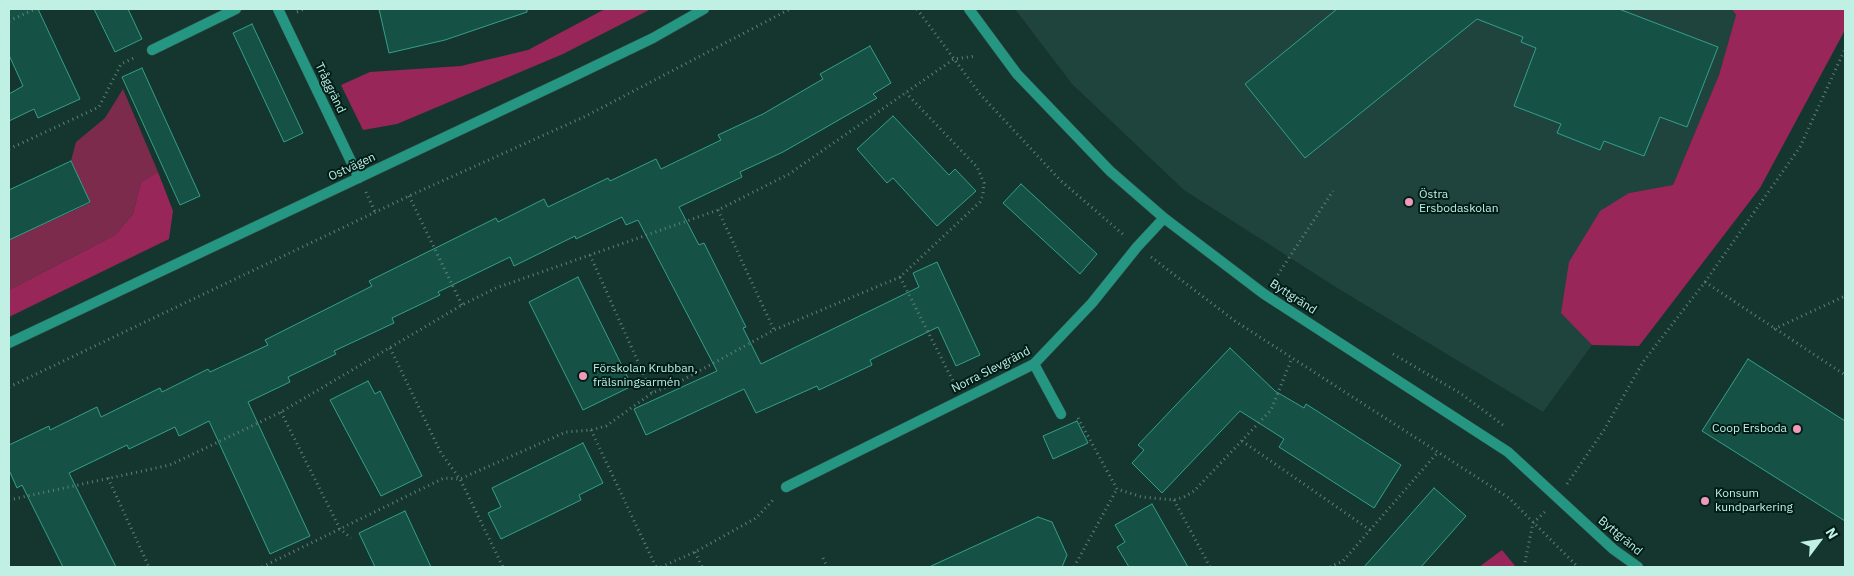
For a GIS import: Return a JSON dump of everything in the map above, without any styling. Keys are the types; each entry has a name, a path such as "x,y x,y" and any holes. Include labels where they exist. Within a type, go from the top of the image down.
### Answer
{"street":[{"path":"152,50 236,9"},
{"name":"Tråggränd","path":"278,9 359,178"},
{"name":"Ostvägen","path":"9,343 653,38 704,9"},
{"name":"Byttgränd","path":"969,9 1017,74 1110,170 1164,218 1264,294 1508,452 1559,500 1638,567"},
{"name":"Norra Slevgränd","path":"786,487 1034,364 1092,303 1137,247 1164,218"},
{"path":"1034,364 1061,414"}],"path":[{"path":"9,21 35,9"},
{"path":"9,387 409,196 586,116 790,9"},
{"path":"917,9 980,94 1060,180 1137,247 1235,321 1509,498 1578,567"},
{"path":"1524,567 1533,523 1559,500 1567,484 1604,430 1643,362 1705,282 1800,147 1845,49"},
{"path":"9,149 99,107 120,64 152,50"},
{"path":"9,500 170,465 281,412 462,305 496,288 718,210 789,174 954,59 976,56"},
{"path":"262,567 444,478 460,480 566,432 591,430 606,426 652,392 679,382 774,330 900,277 980,202 983,195 984,182 977,167 906,93"},
{"path":"1275,279 1333,191"},
{"path":"409,196 462,305"},
{"path":"718,210 774,330"},
{"path":"590,255 652,392"},
{"path":"1268,275 1283,284"},
{"path":"900,277 962,399"},
{"path":"1705,282 1845,375"},
{"path":"1774,329 1845,296"},
{"path":"390,348 441,452 460,480 502,567"},
{"path":"1389,352 1460,393 1507,428"},
{"path":"1078,417 1117,489 1142,497 1174,500 1194,491 1271,410 1292,358"},
{"path":"281,412 340,529 350,538"},
{"path":"591,430 656,567"},
{"path":"1242,441 1370,530"},
{"path":"1330,567 1343,561 1438,452"},
{"path":"108,478 149,567"},
{"path":"1560,478 1567,484"},
{"path":"661,567 695,552 756,518 786,487"},
{"path":"1074,567 1117,489"},
{"path":"1174,500 1210,567"},
{"path":"695,552 702,567"},
{"path":"823,558 827,567"}],"shaded area":[{"path":"605,9 651,9 563,54 397,124 363,130 341,85 370,72 461,66 528,50"},
{"name":"Östra Ersbodaskolan","path":"1015,9 1732,9 1736,15 1719,75 1673,185 1629,193 1562,313 1592,345 1543,412 1339,289 1184,190 1072,84"},
{"path":"1732,9 1845,9 1845,30 1760,188 1639,346 1592,345 1561,313 1569,262 1600,211 1629,193 1673,185 1719,75 1736,15"},
{"path":"123,89 158,172 141,182 133,214 115,235 9,290 9,240 90,203 71,161 76,142 105,118"},
{"path":"158,172 173,211 169,239 9,317 9,290 115,235 133,214 141,182"},
{"path":"1502,550 1516,567 1479,567"}],"building":[{"path":"9,9 38,9 80,99 38,118 34,109 9,121 9,94 23,86 9,55"},
{"path":"94,9 128,9 142,39 115,52"},
{"path":"379,9 527,9 527,12 445,40 389,53"},
{"path":"1337,9 1619,9 1718,47 1687,127 1660,117 1644,156 1604,141 1600,150 1557,133 1561,124 1514,106 1536,48 1521,42 1523,37 1477,19 1305,158 1245,84"},
{"path":"252,24 303,133 284,142 233,33"},
{"path":"870,46 891,83 873,94 877,98 783,152 740,172 742,177 679,207 699,245 704,243 746,327 743,328 761,364 919,287 913,273 937,262 980,355 956,366 938,327 870,360 872,365 819,390 817,386 756,413 744,389 646,435 634,409 717,371 638,220 626,225 622,217 576,239 575,236 514,266 510,257 438,292 440,295 392,318 394,323 334,351 336,354 288,377 290,382 248,402 310,536 270,554 209,421 179,436 175,427 129,449 127,445 69,473 116,567 63,567 22,485 17,488 9,470 9,445 49,426 50,430 97,407 101,417 160,388 162,392 208,369 210,372 268,345 265,340 372,286 369,281 496,218 498,222 544,199 548,207 608,178 610,181 656,159 661,169 721,140 718,135 763,114 823,79 820,74"},
{"path":"142,68 200,196 180,205 122,77"},
{"path":"893,116 949,175 955,169 976,191 937,226 893,178 887,183 857,149"},
{"path":"71,161 90,202 9,240 9,190"},
{"path":"1021,184 1097,254 1080,274 1003,203"},
{"path":"578,277 632,386 583,410 529,302"},
{"path":"1230,348 1275,391 1304,408 1306,404 1401,465 1374,508 1279,447 1284,439 1240,411 1162,493 1132,463 1144,450 1138,445"},
{"path":"1748,359 1845,421 1845,521 1702,431"},
{"path":"368,381 375,394 380,391 422,476 381,496 330,400"},
{"path":"1077,421 1088,443 1053,459 1043,436"},
{"path":"583,443 603,483 579,495 581,500 501,539 488,513 501,507 492,488"},
{"path":"1434,488 1466,516 1421,567 1364,567"},
{"path":"1152,504 1188,567 1129,567 1117,547 1125,542 1115,525"},
{"path":"405,511 431,567 375,567 359,533"},
{"path":"1038,517 1052,522 1067,555 1062,567 929,567"}],"place":[{"name":"Östra Ersbodaskolan","path":"1409,202"},
{"name":"Förskolan Krubban, frälsningsarmén","path":"583,376"},
{"name":"Coop Ersboda","path":"1797,429"},
{"name":"Konsum kundparkering","path":"1705,501"}]}
